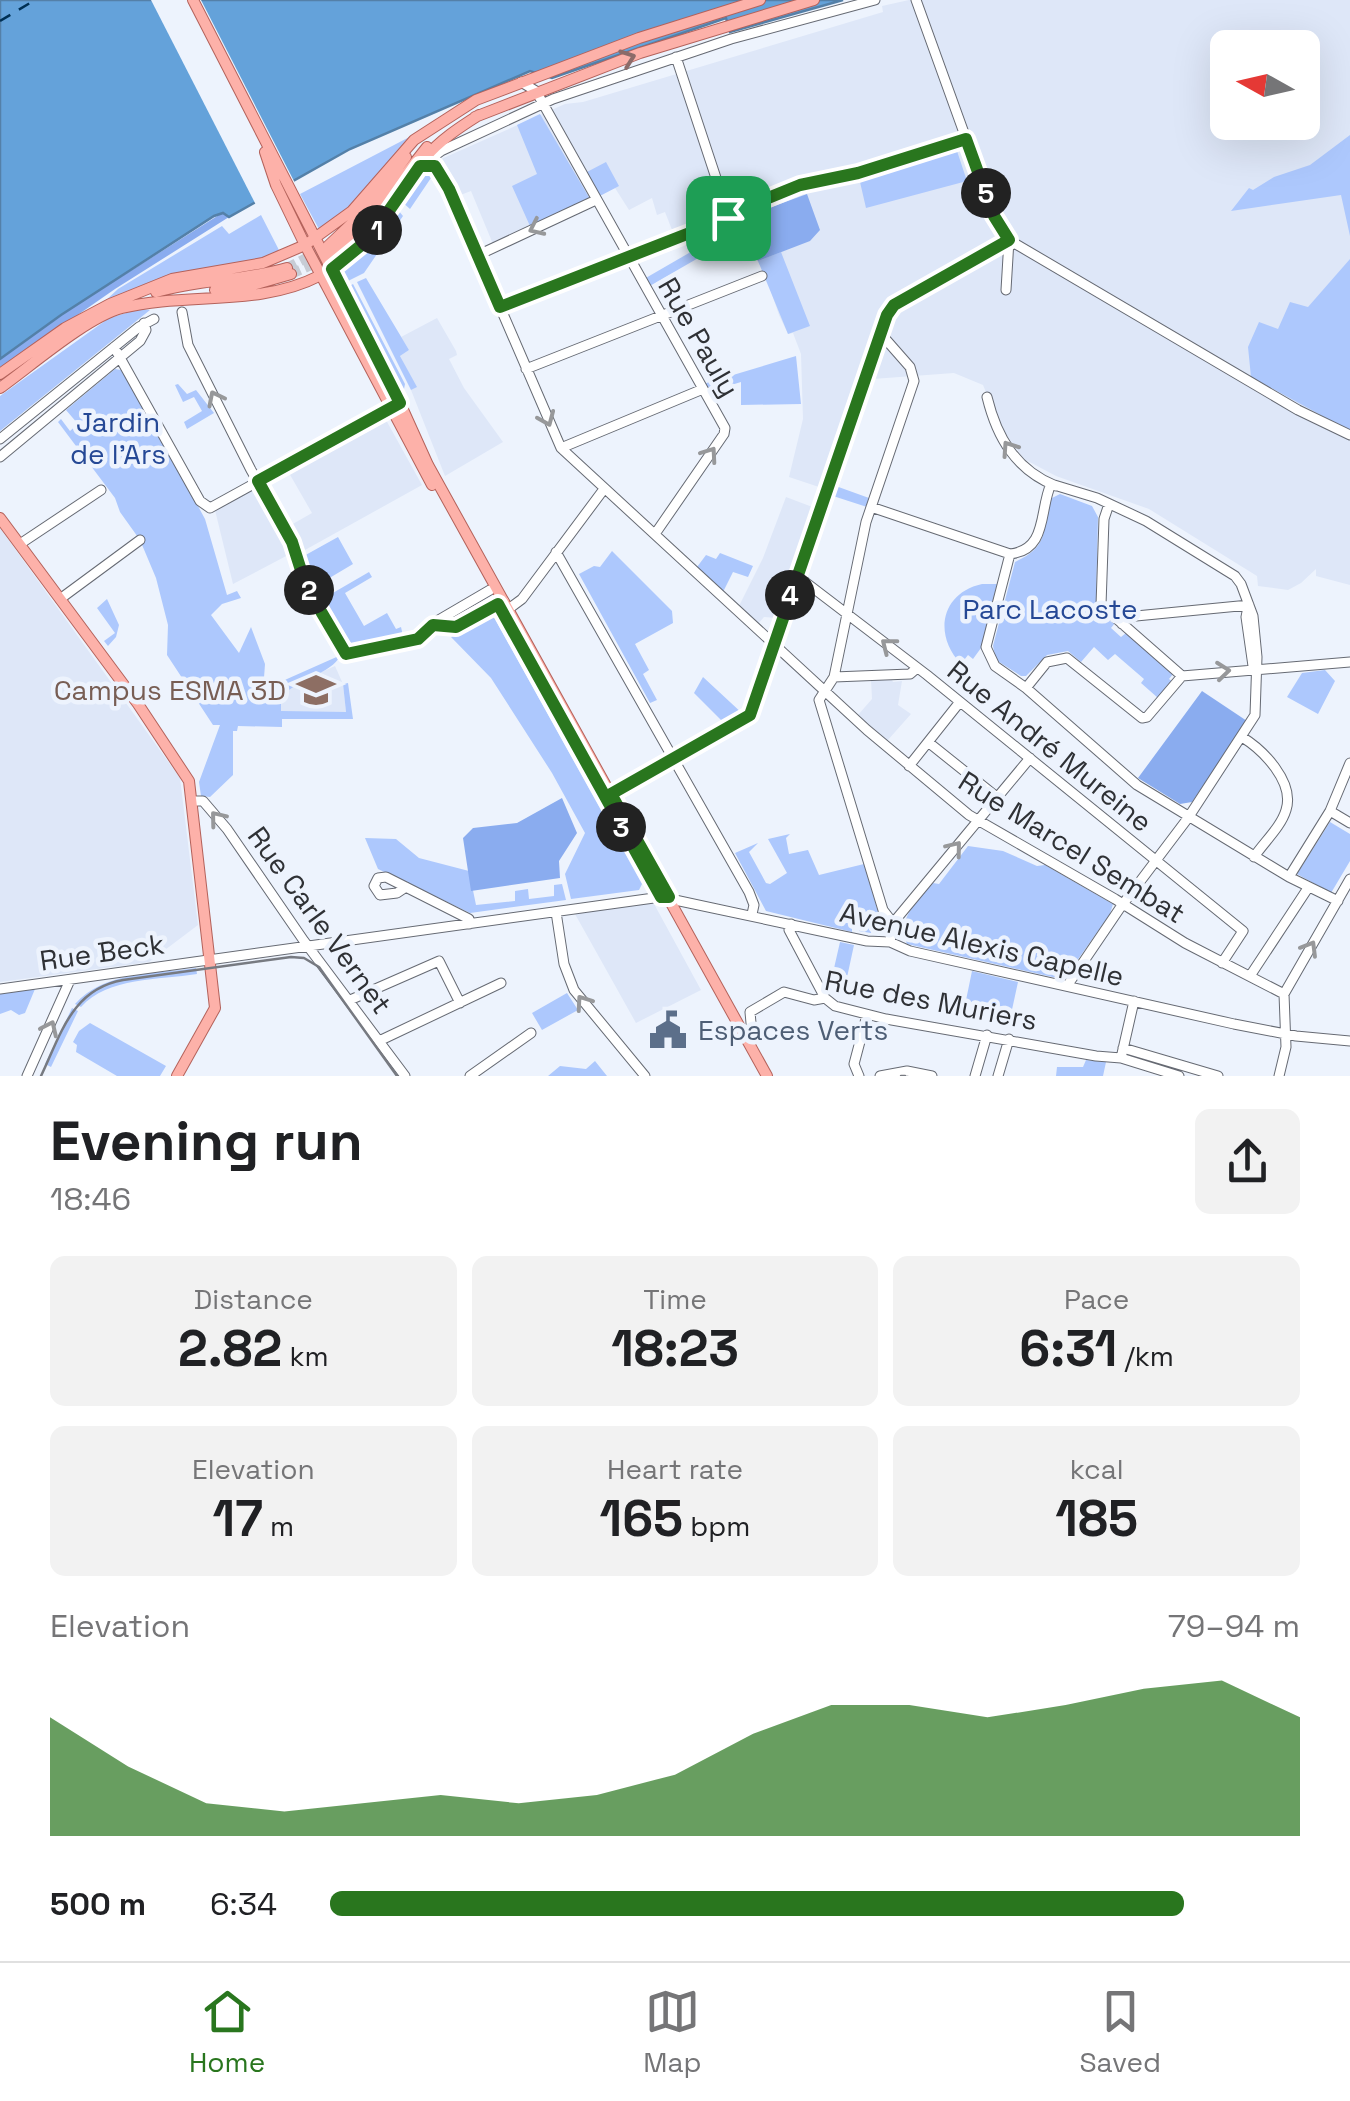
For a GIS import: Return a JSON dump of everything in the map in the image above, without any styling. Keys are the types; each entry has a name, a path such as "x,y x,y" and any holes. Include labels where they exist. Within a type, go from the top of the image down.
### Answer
{"main road":[{"path":"190,0 294,210 320,275 610,800"},
{"path":"0,374 66,328 118,301 180,277 264,263 305,245 361,203 414,140 448,114 518,81 760,0"},
{"path":"491,93 418,145 330,250 374,214 425,149 446,132 536,91 728,24 814,0"},
{"path":"0,388 102,316 120,309 266,292 332,269 370,238 420,166 445,139 479,115"},
{"path":"294,210 316,238 332,269 395,406 490,590 503,607 763,1076"},
{"path":"118,301 183,284 289,271 253,285 191,292 141,306"},
{"path":"0,518 186,772 215,1008 176,1076"}],"street":[{"path":"420,166 441,151 542,104 676,57 876,0"},
{"path":"916,0 994,216 1009,240 1284,402 1350,435"},
{"path":"676,57 721,193 734,208 746,207 800,185 858,173 966,139"},
{"path":"474,136 529,105 535,99 540,74"},
{"path":"518,81 536,91"},
{"name":"Rue Pauly","path":"536,91 726,431 655,534"},
{"name":"Rue Marcel Sembat","path":"420,166 428,164 438,170 449,189 561,448 909,766 978,821 1222,963 1284,994"},
{"path":"476,256 596,200"},
{"path":"500,307 728,218 734,208"},
{"path":"1006,290 1009,240"},
{"path":"610,800 750,715 894,305 1009,240"},
{"path":"526,369 762,276"},
{"path":"182,312 188,345 292,542 306,586 344,653 418,639 433,625 490,590"},
{"path":"0,439 149,321 140,340 0,457"},
{"path":"881,334 910,367 914,381 871,508 834,677 828,693 819,700 882,907 893,923"},
{"path":"114,348 200,501 212,507 395,406"},
{"path":"561,448 703,388"},
{"path":"987,397 996,426 1013,456 1035,477 1160,523 1237,573 1244,582 1249,605 1256,657 1256,704 1242,737 1067,986"},
{"path":"871,508 1010,554 1029,548 1036,541 1051,484"},
{"path":"433,625 456,627 522,598 604,489"},
{"path":"20,544 101,490"},
{"path":"1109,504 1104,519 1101,605 1182,676"},
{"path":"60,599 140,540"},
{"path":"556,552 749,892 754,905 752,914"},
{"path":"1010,554 987,654 995,666 1026,688 1137,785 1340,906"},
{"name":"Rue André Mureine","path":"796,575 1243,931 1222,963"},
{"path":"1122,624 1136,616 1249,605"},
{"path":"1026,688 1047,662 1068,658 1142,718 1182,676 1350,662"},
{"path":"834,677 910,674 917,668"},
{"path":"909,766 959,703"},
{"path":"1242,737 1258,747 1274,768 1287,796 1282,818 1254,857"},
{"path":"928,742 998,798"},
{"path":"890,942 893,923 1030,758"},
{"path":"1288,877 1330,811 1350,764"},
{"name":"Rue Carle Vernet","path":"192,801 203,801 405,1076"},
{"path":"1330,811 1350,823"},
{"path":"1281,1071 1286,1034 1284,994 1340,906 1350,878"},
{"path":"406,887 469,924"},
{"path":"1250,976 1308,888"},
{"name":"Avenue Alexis Capelle","path":"469,924 665,897 867,941 890,942 910,951 1286,1034 1350,1041"},
{"path":"556,912 564,964 574,990 645,1076"},
{"name":"Rue Beck","path":"0,989 469,924"},
{"path":"790,924 826,998"},
{"path":"350,1000 439,960 460,1002"},
{"path":"27,1076 70,980"},
{"path":"380,1040 501,983"},
{"name":"Rue des Muriers","path":"751,1023 750,1012 781,992 814,1000 826,998 835,1006 867,1015 1096,1056 1122,1053 1218,1076"},
{"path":"1122,1053 1134,1001"},
{"path":"859,1076 854,1064 867,1015"},
{"path":"470,1076 531,1034"},
{"path":"975,1076 987,1035"},
{"path":"998,1076 1008,1039"},
{"name":"Rue des Muriers","path":"1122,1053 1180,1076"},
{"path":"880,1076 907,1071 932,1076"}],"shaded area":[{"path":"0,0 843,0 730,32 726,18 552,78 530,71 350,149 229,217 223,213 214,216 0,359"},
{"path":"909,0 1350,0 1350,585 1316,576 1316,569 1288,590 1258,586 1257,576 1149,509 1056,476 1024,459 1000,426 983,385 954,373 859,380 822,488 789,477 803,419 801,354 793,333 788,334 779,315 764,271 731,222 722,216 674,235 665,212 657,215 652,198 629,210 615,188 493,244 471,191 455,197 439,160 565,104 583,102 883,12 882,6"},
{"path":"807,194 820,230 810,241 758,261 734,227 742,218"},
{"path":"222,213 229,217 115,289 0,369 0,359 61,315"},
{"path":"437,318 456,351 457,355 449,359 464,388 503,442 445,476 411,390 416,387 400,356 409,350 401,337"},
{"path":"386,420 422,485 305,550 291,525 312,513 289,473"},
{"path":"255,487 285,536 290,554 233,584 215,510"},
{"path":"786,497 815,508 777,618 764,617 758,624 739,606 763,558"},
{"path":"0,528 180,778 198,925 149,962 0,982"},
{"name":"Campus ESMA 3D","path":"335,666 343,684 346,712 281,712 281,697 294,684"},
{"path":"891,678 893,682 902,681 898,705 911,714 887,741 858,715 872,699 871,679"},
{"path":"1202,691 1247,721 1192,802 1180,804 1138,778"},
{"path":"562,798 577,833 559,861 560,878 471,891 463,838 473,828 517,823"},
{"path":"653,902 701,990 636,1023 575,914"}],"green space":[{"path":"540,114 590,199 530,226 512,186 537,174 517,125"},
{"path":"419,132 403,145 355,203 320,231 300,194"},
{"path":"1350,135 1350,236 1341,195 1231,211 1249,188 1253,190 1274,177 1310,165"},
{"path":"957,151 967,181 866,208 860,182"},
{"path":"606,162 619,186 598,197 585,173"},
{"path":"427,167 435,172 410,209 401,201"},
{"path":"394,210 403,216 364,273 346,282 341,267 374,239"},
{"path":"261,215 281,254 169,279 104,302 118,289 222,226 229,234"},
{"path":"734,227 740,234 648,287 644,279"},
{"path":"781,252 810,326 788,334 758,261"},
{"path":"1350,259 1350,431 1251,377 1248,347 1259,322 1278,329 1290,302 1308,307"},
{"path":"366,278 409,350 400,356 417,387 411,390 357,282"},
{"path":"353,284 405,384 404,389 401,390 348,287"},
{"path":"150,310 0,431 0,396 109,318"},
{"path":"796,356 801,404 741,405 741,382 708,392 703,384"},
{"name":"Jardin de l'Ars","path":"115,369 121,370 132,384 205,519 227,595 237,591 241,598 222,604 211,615 239,653 251,627 265,664 264,678 278,683 341,655 330,667 281,697 281,711 346,712 343,684 348,683 353,719 282,719 282,727 238,726 233,731 233,775 210,797 201,796 199,782 220,725 213,725 167,655 168,625 156,578 140,540 115,498 58,422 61,419 70,431 78,424 66,410"},
{"path":"175,385 187,394 196,390 214,413 187,429 184,422 202,411 194,397 183,402"},
{"path":"833,485 869,498 867,507 830,495"},
{"name":"Parc Lacoste","path":"1060,494 1092,506 1098,517 1096,601 1115,623 1111,628 1121,637 1126,633 1173,674 1169,679 1173,682 1158,698 1141,683 1144,679 1115,654 1108,660 1094,647 1081,662 1068,651 1047,655 1026,676 996,660 993,646 1015,562 1039,543 1050,499"},
{"path":"338,537 353,564 316,586 302,557"},
{"path":"612,551 672,611 673,623 635,644 649,670 643,674 657,700 650,703 579,574 600,567"},
{"path":"720,553 753,566 748,577 733,572 723,592 697,567 706,555 716,559"},
{"path":"369,572 372,577 345,593 364,626 387,613 396,629 401,627 403,636 345,647 319,601"},
{"name":"Parc Lacoste","path":"982,584 997,584 981,648 973,659 968,655 961,664 947,641 946,616 957,596"},
{"path":"107,599 119,625 116,637 108,646 104,641 115,633 97,608"},
{"path":"491,612 642,884 639,890 571,899 565,874 585,833 491,678 451,637"},
{"path":"1325,670 1335,681 1318,714 1287,697 1302,673"},
{"path":"703,677 744,715 726,725 694,693"},
{"path":"1330,822 1350,834 1350,861 1331,893 1297,874"},
{"path":"790,834 786,838 789,854 808,850 819,875 864,864 879,915 877,927 872,927 871,933 859,931 859,925 852,925 852,932 766,911 735,853 758,843 749,852 770,884 787,873 768,839"},
{"path":"365,838 396,839 419,858 469,871 476,905 515,901 515,891 528,889 529,899 554,896 554,885 562,884 566,900 470,913 378,869"},
{"path":"968,846 1003,851 1037,866 1045,865 1113,904 1069,972 1057,978 907,944 904,926 910,910 933,883 939,884"},
{"path":"840,942 854,945 846,982 832,977"},
{"path":"196,968 197,974 120,985 92,997 81,1007 75,1004 87,993 115,980"},
{"path":"972,971 1018,982 1010,1019 964,1010"},
{"path":"35,989 25,1013 19,1015 11,1010 0,1014 0,994"},
{"path":"567,993 578,1010 542,1030 532,1013"},
{"path":"72,1008 78,1011 51,1067 45,1064"},
{"path":"90,1023 166,1066 160,1076 117,1076 76,1052 73,1042"},
{"path":"1086,1060 1106,1062 1103,1076 1056,1076 1057,1067 1083,1067"},
{"path":"595,1061 607,1076 548,1076 560,1066 586,1069"}],"pier":[{"path":"151,0 201,0 296,185 257,207"}],"ferry route":[{"path":"0,21 35,0"}],"tunnel":[{"path":"287,268 318,252"},
{"path":"291,274 322,260"}],"tram line":[{"path":"41,1076 70,1016 91,993 106,985 291,957 304,958 319,967 397,1076"}],"place":[{"name":"Campus ESMA 3D","path":"316,690"},
{"name":"Espaces Verts","path":"668,1030"}],"route":[{"path":"966,139 994,216 1009,240 894,305 887,315 750,715 611,794 669,897 661,897 498,604 456,627 433,625 418,639 344,653 306,586 292,542 258,481 400,403 332,269 370,238 420,166 435,166 449,189 500,307 728,218 734,208 746,207 800,185 858,173 966,139"}]}
